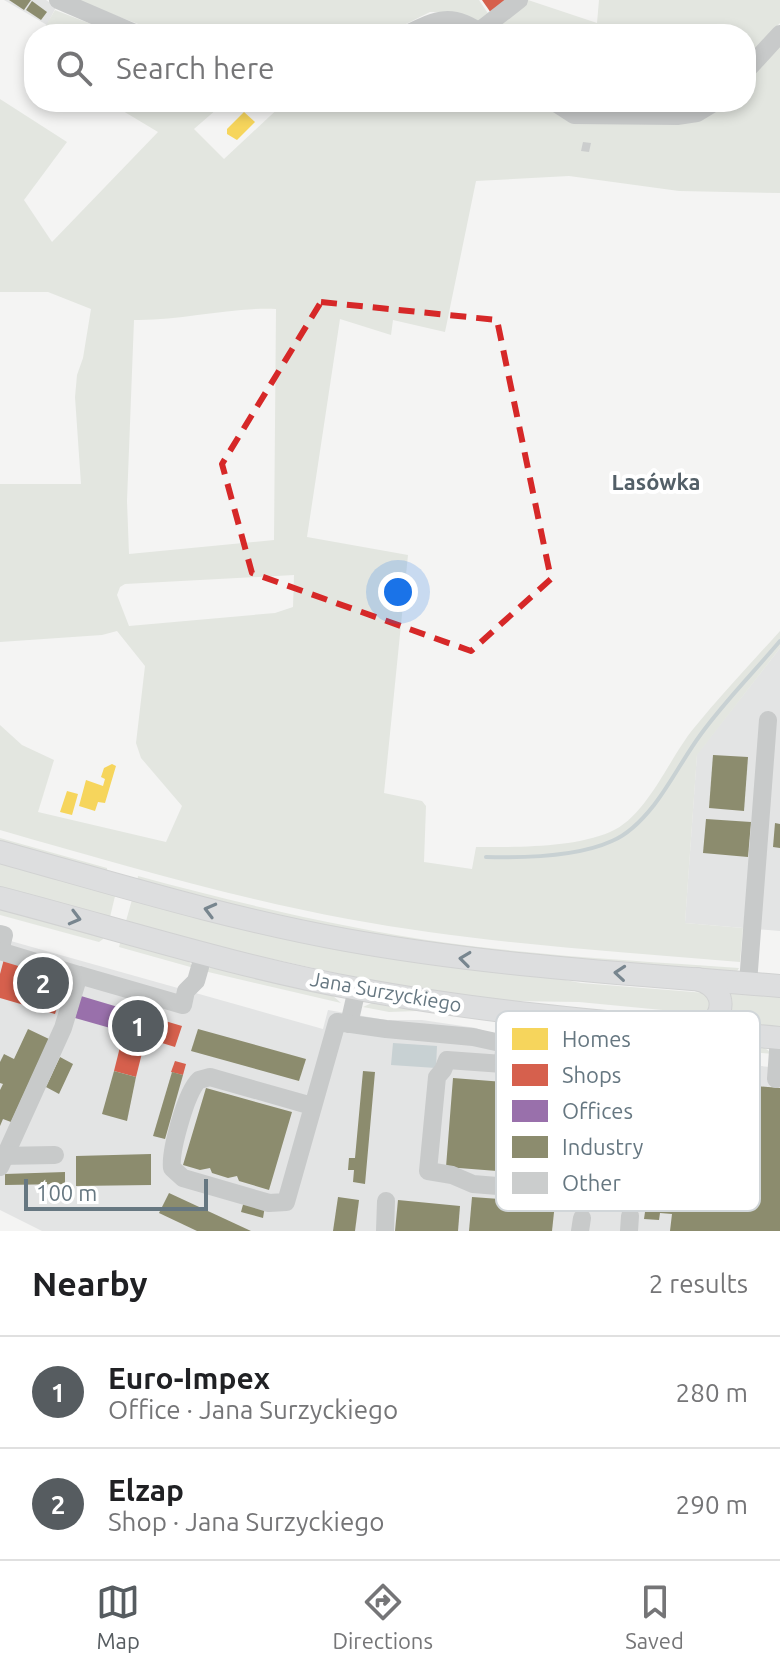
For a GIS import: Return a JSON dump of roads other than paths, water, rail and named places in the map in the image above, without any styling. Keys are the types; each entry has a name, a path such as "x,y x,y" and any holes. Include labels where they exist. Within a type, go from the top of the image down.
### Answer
{"main road":[{"path":"0,852 233,916 357,942 500,963 780,986"},
{"name":"Jana Surzyckiego","path":"0,898 204,953 357,989 506,1011"},
{"path":"697,979 708,982 717,990 721,999 720,1011"}],"street":[{"path":"58,0 114,24"},
{"path":"491,24 519,0"},
{"path":"431,24 443,19 464,24"},
{"path":"756,60 780,34"},
{"path":"569,112 574,115 677,116 699,112"},
{"path":"748,983 768,720"},
{"path":"0,934 4,935 0,951 183,1005 186,991 196,981 204,953"},
{"path":"2,1160 63,1028 79,975"},
{"path":"349,1024 357,989"},
{"path":"312,1106 210,1077 199,1080 190,1091 172,1155 172,1168 183,1178 226,1191 275,1205 286,1202 337,1022 496,1042"},
{"path":"776,1079 779,1038"},
{"path":"496,1064 447,1060 437,1077 428,1171 452,1175 473,1184 496,1186"},
{"path":"2,1160 55,1155"},
{"path":"385,1231 386,1201"}],"waterway":[{"path":"486,857 567,853 612,841 630,830 654,805 710,722 780,641"}],"place":[{"name":"Elzap","path":"43,983"},
{"name":"Euro-Impex","path":"138,1026"}],"district":[{"name":"Lasówka","path":"656,482"}]}
